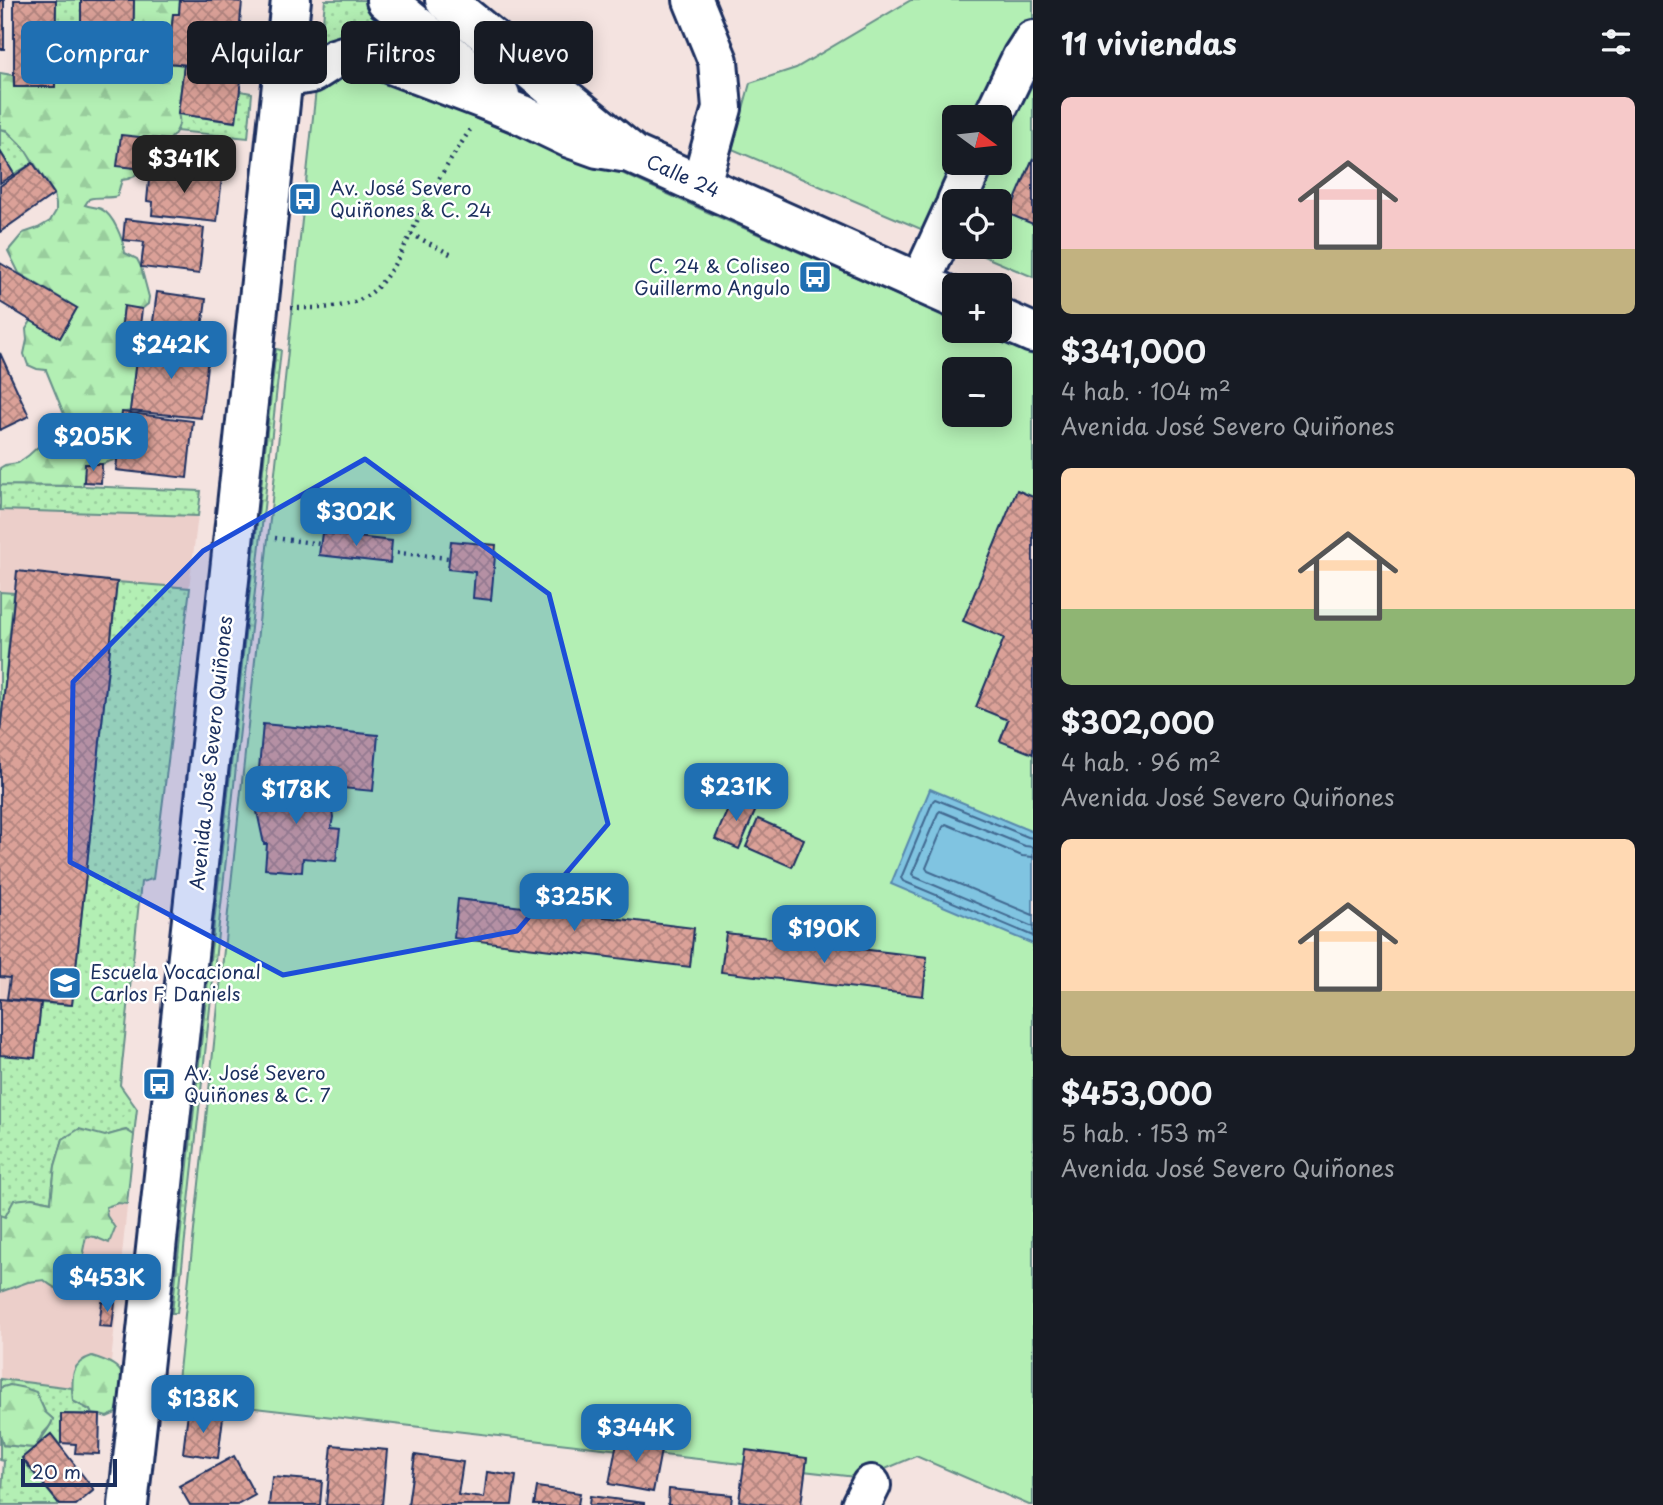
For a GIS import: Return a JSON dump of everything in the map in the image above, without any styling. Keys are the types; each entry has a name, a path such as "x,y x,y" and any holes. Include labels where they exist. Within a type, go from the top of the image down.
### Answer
{"street":[{"name":"Avenida José Severo Quiñones","path":"288,21 290,0"},
{"path":"386,0 482,78 520,114"},
{"name":"Calle 24","path":"445,0 634,155 937,290"},
{"path":"693,0 718,61 722,108 701,184"},
{"path":"999,105 1033,40"},
{"path":"327,63 350,54 367,55 520,114 570,138 598,148 634,155"},
{"name":"Avenida José Severo Quiñones","path":"128,1505 281,84"},
{"path":"937,290 944,259"},
{"path":"1012,324 1033,333"}],"path":[{"path":"287,308 349,304 363,298 382,284 442,173 473,126"},
{"path":"411,234 454,256"},
{"path":"275,538 321,544"},
{"path":"390,552 449,558"}],"highlighted area":[{"path":"365,459 549,594 608,824 517,931 283,975 70,862 73,682 203,551"}],"shaded area":[{"name":"Escuela Vocacional Carlos F. Daniels","path":"0,485 201,491 153,879 141,882 120,1085 137,1109 108,1392 0,1379"}],"green space":[{"path":"56,0 81,0 81,21 56,21"},
{"path":"134,0 180,0 179,14 173,14 172,21 134,21"},
{"path":"325,0 367,0 397,21 341,21 341,56 327,54 327,21 323,21"},
{"path":"911,0 1033,0 1033,277 990,259 1012,259 1012,189 942,189 942,238 732,149 750,83 796,68"},
{"path":"173,64 184,65 176,131 139,168 135,176 122,180 117,196 89,199 85,205 101,209 114,222 125,253 137,259 141,267 149,297 148,304 142,309 124,307 121,331 139,334 130,411 122,413 117,459 102,464 86,464 83,486 0,485 0,468 18,463 41,444 55,438 64,423 64,414 46,370 28,365 24,354 26,329 31,321 77,308 19,273 8,251 23,233 50,221 56,211 56,204 54,194 25,149 6,130 0,129 0,73 13,75 14,87 55,87 55,84 173,84"},
{"path":"341,68 341,84 411,84 448,94 942,315 942,343 1005,343 1033,355 1033,1505 916,1456 864,1478 176,1399 316,89 327,84 327,80"},
{"path":"240,91 252,93 248,138 175,131 178,127 178,114 235,122"},
{"path":"0,129 15,137 33,163 14,174 0,151"},
{"path":"276,349 281,350 177,1313 172,1313"},
{"path":"0,485 201,491 198,516 0,510"},
{"path":"117,582 190,588 153,879 141,882 120,1085 137,1109 134,1135 126,1130 105,1136 63,1139 55,1166 51,1202 32,1198 5,1217 0,1215 0,1054 34,1058 41,1003 72,1005"},
{"path":"0,592 14,593 1,721 0,721"},
{"path":"79,1129 105,1136 126,1130 134,1135 127,1204 118,1203 106,1207 107,1216 115,1228 109,1243 86,1236 83,1251 88,1265 83,1281 72,1291 57,1288 44,1280 28,1282 0,1292 0,1215 5,1217 14,1200 32,1198 51,1202 55,1166 63,1139"},
{"path":"92,1356 114,1365 122,1376 122,1391 116,1413 107,1417 92,1414 90,1410 73,1401 76,1368 79,1363"},
{"path":"0,1379 72,1388 73,1401 90,1410 92,1414 62,1414 60,1445 51,1434 39,1444 53,1419 45,1412 41,1403 10,1385 0,1388"},
{"path":"10,1385 36,1392 45,1412 53,1419 34,1448 3,1445 0,1434 0,1388"},
{"path":"0,1434 3,1445 34,1448 22,1459 60,1505 1,1505 4,1461 0,1460"}],"water":[{"path":"930,789 1033,832 1033,944 891,884"}],"building":[{"path":"0,0 4,0 4,49 0,49"},
{"path":"14,0 56,0 56,21 21,21 21,84 55,84 55,87 14,87"},
{"path":"81,0 134,0 134,21 81,21"},
{"path":"180,0 242,2 240,21 187,21 187,65 173,63 173,14 179,14"},
{"path":"184,65 187,65 187,84 241,84 236,122 178,114"},
{"path":"121,135 223,146 219,177 117,166"},
{"path":"0,151 14,174 0,183"},
{"path":"1033,158 1033,224 1012,215 1012,207"},
{"path":"33,163 54,194 0,232 0,186"},
{"path":"150,169 222,178 217,222 152,215 153,202 147,201"},
{"path":"125,219 204,228 199,274 141,267 144,242 123,240"},
{"path":"0,263 77,308 60,338 0,302"},
{"path":"157,292 206,299 200,344 168,341 169,331 152,329"},
{"path":"124,306 142,309 139,334 121,332"},
{"path":"168,341 200,344 199,347 209,348 201,418 130,411 137,351 166,354"},
{"path":"0,353 29,416 0,430"},
{"path":"122,412 193,421 187,478 116,470"},
{"path":"85,464 102,464 101,483 84,482"},
{"path":"1017,490 1033,497 1033,754 1000,741 1008,720 976,707 1004,638 963,621"},
{"path":"322,533 392,541 390,563 319,555"},
{"path":"451,541 496,545 491,600 473,598 475,572 448,569"},
{"path":"17,571 117,582 72,1005 7,999 10,978 0,977 0,733"},
{"path":"263,724 378,735 373,791 258,780"},
{"path":"292,784 323,787 331,805 331,828 340,829 336,861 303,858 302,872 265,869 267,844 264,844 253,793"},
{"path":"733,797 757,807 739,849 715,839"},
{"path":"758,819 804,839 792,867 746,847"},
{"path":"458,899 694,928 690,967 454,938"},
{"path":"726,933 927,957 923,996 721,972"},
{"path":"0,999 41,1003 35,1058 0,1055"},
{"path":"102,1302 115,1303 112,1327 99,1326"},
{"path":"188,1412 223,1417 218,1458 183,1453"},
{"path":"61,1414 100,1415 99,1454 75,1453 76,1444 61,1443"},
{"path":"51,1434 94,1490 76,1505 60,1505 22,1458"},
{"path":"618,1437 662,1445 653,1492 609,1484"},
{"path":"332,1445 387,1450 382,1505 326,1505"},
{"path":"746,1450 807,1458 801,1505 739,1501"},
{"path":"415,1455 463,1462 458,1495 484,1498 487,1472 516,1476 512,1505 408,1505"},
{"path":"234,1456 255,1495 237,1505 190,1505 179,1486"},
{"path":"272,1477 322,1481 320,1505 269,1505"},
{"path":"537,1487 580,1493 578,1505 534,1505"},
{"path":"669,1489 732,1495 731,1505 668,1505"},
{"path":"590,1496 644,1503 644,1505 589,1505"}],"place":[{"name":"Av. José Severo Quiñones & C. 24","path":"305,199"},
{"name":"C. 24 & Coliseo Guillermo Angulo","path":"815,277"},
{"name":"Escuela Vocacional Carlos F. Daniels","path":"65,983"},
{"name":"Av. José Severo Quiñones & C. 7","path":"159,1084"}]}
